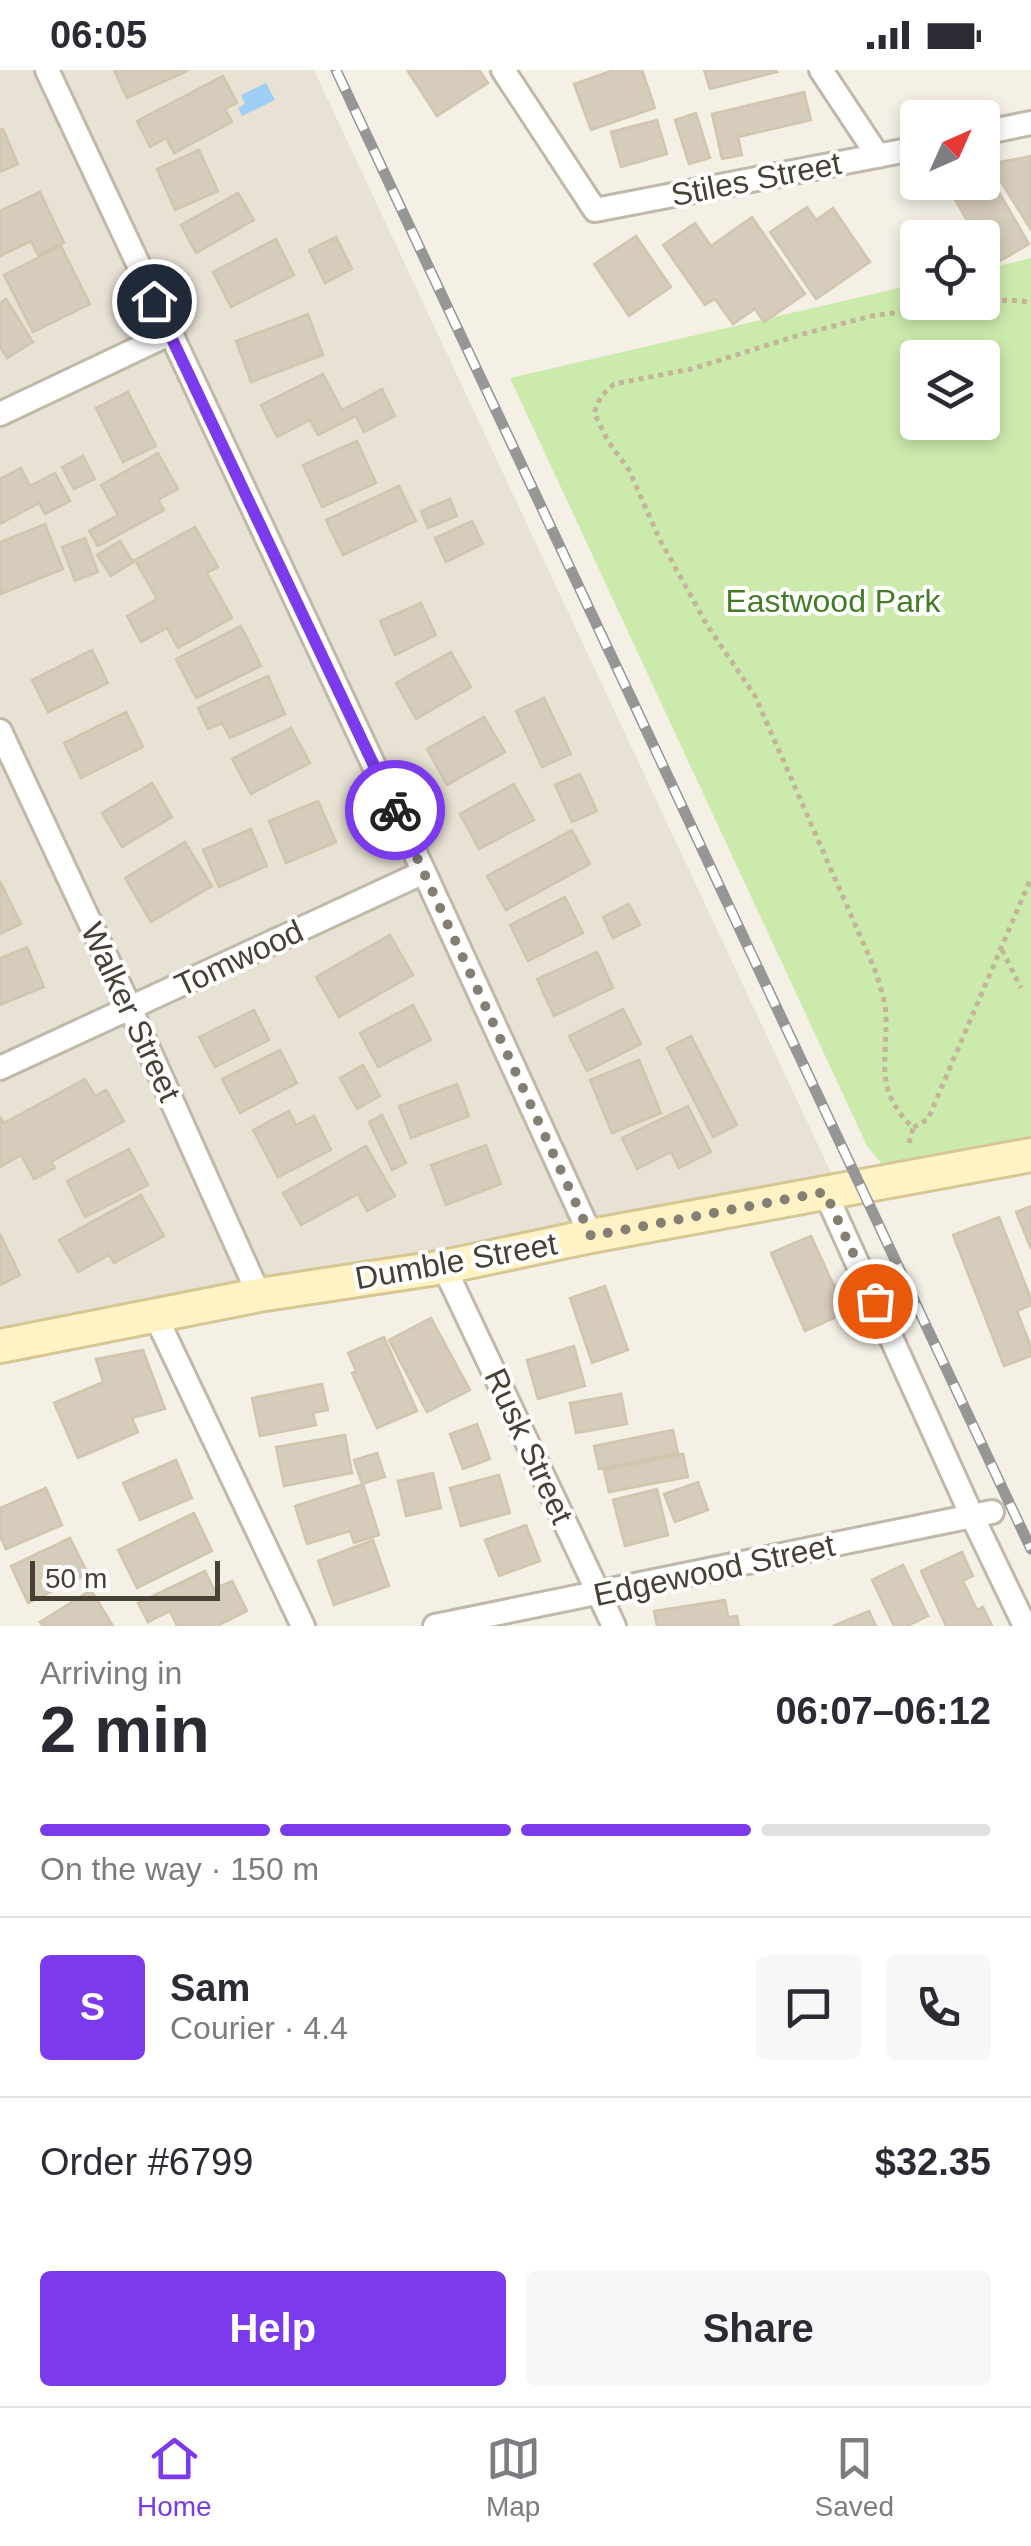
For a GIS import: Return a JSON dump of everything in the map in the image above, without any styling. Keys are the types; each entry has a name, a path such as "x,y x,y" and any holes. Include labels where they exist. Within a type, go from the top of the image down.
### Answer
{"street":[{"path":"46,70 591,1236"},
{"name":"Stiles Street","path":"502,70 595,210 900,152"},
{"path":"821,70 878,156"},
{"path":"1000,130 1031,123"},
{"path":"0,414 169,334"},
{"name":"Walker Street","path":"0,730 258,1295"},
{"name":"Tomwood","path":"0,1068 424,872"},
{"name":"Dumble Street","path":"0,1346 258,1295 444,1267 1031,1154"},
{"path":"825,1192 982,1514 1026,1626"},
{"name":"Rusk Street","path":"444,1267 614,1626"},
{"path":"156,1315 303,1626"},
{"name":"Edgewood Street","path":"435,1626 982,1514"}],"path":[{"path":"1000,301 1031,302"},
{"path":"900,312 804,334 691,369 614,384 600,396 594,413 629,470 660,540 706,625 755,696 875,970 887,1013 883,1055 886,1089 913,1128"},
{"path":"909,1143 913,1128 928,1119 1031,878"},
{"path":"1001,948 1020,988"}],"shaded area":[{"path":"0,70 314,70 833,1177 0,1330"}],"green space":[{"name":"Eastwood Park","path":"1031,258 1031,1137 885,1168 867,1146 510,378 900,288 900,320 1000,320 1000,266"}],"water":[{"path":"266,83 275,100 242,116 238,108 245,104 241,95"}],"building":[{"path":"114,70 186,70 187,71 127,98"},
{"path":"407,70 479,70 488,83 437,116"},
{"path":"614,70 642,70 655,108 591,130 574,84"},
{"path":"704,70 776,70 777,72 710,89"},
{"path":"223,76 237,103 225,109 232,122 174,153 166,138 150,147 137,121"},
{"path":"804,92 811,120 738,137 742,155 722,159 712,114"},
{"path":"696,113 710,158 689,164 675,120"},
{"path":"657,120 667,154 621,167 611,132"},
{"path":"3,129 18,164 0,172 0,130"},
{"path":"199,150 218,191 175,210 157,169"},
{"path":"1031,156 1031,230 1000,180 1000,162"},
{"path":"40,192 64,243 38,255 31,241 0,256 0,211"},
{"path":"238,193 254,220 196,253 181,225"},
{"path":"1000,194 1029,244 1000,261 1000,220 967,220 955,200 1000,200"},
{"path":"807,207 816,220 833,208 870,262 816,299 770,232"},
{"path":"752,217 805,294 764,322 755,309 733,324 715,299 705,305 663,245 695,223 711,246"},
{"path":"636,236 671,287 629,316 594,264"},
{"path":"336,237 352,269 325,283 309,250"},
{"path":"276,239 294,275 231,307 213,272"},
{"path":"61,246 90,304 33,332 4,275"},
{"path":"6,299 33,342 7,358 0,347 0,303"},
{"path":"308,314 323,355 251,382 236,341"},
{"path":"323,374 342,410 382,389 395,416 364,432 356,416 318,435 310,420 277,437 261,405"},
{"path":"128,392 156,446 123,462 96,408"},
{"path":"357,441 376,483 322,507 303,465"},
{"path":"158,453 178,489 158,500 164,510 98,546 89,531 118,515 101,485"},
{"path":"83,456 95,479 74,489 62,467"},
{"path":"21,468 30,486 55,473 70,501 45,514 39,503 0,524 0,479"},
{"path":"399,486 416,521 343,555 326,520"},
{"path":"450,499 457,516 428,528 421,511"},
{"path":"472,521 483,544 446,562 435,538"},
{"path":"45,524 63,569 1,594 0,542"},
{"path":"195,527 218,567 207,573 232,618 178,648 167,628 141,642 127,616 157,599 135,560"},
{"path":"85,538 98,572 75,581 62,547"},
{"path":"120,541 133,562 111,576 97,555"},
{"path":"421,603 436,635 395,655 380,621"},
{"path":"241,626 261,666 196,698 176,659"},
{"path":"92,650 108,683 48,712 32,680"},
{"path":"451,652 471,687 416,719 396,683"},
{"path":"268,676 285,714 230,738 222,723 208,729 198,708"},
{"path":"544,698 571,754 542,767 516,711"},
{"path":"126,712 143,747 81,778 64,743"},
{"path":"484,717 505,752 447,785 427,749"},
{"path":"291,728 310,763 251,794 232,759"},
{"path":"580,774 597,811 572,822 555,785"},
{"path":"152,783 172,817 122,847 102,813"},
{"path":"514,784 534,820 479,849 460,814"},
{"path":"318,801 336,842 286,863 269,821"},
{"path":"251,829 267,866 219,887 203,850"},
{"path":"572,830 590,864 506,910 487,876"},
{"path":"185,842 212,886 151,922 125,878"},
{"path":"0,881 21,924 0,934"},
{"path":"565,897 583,933 528,961 510,925"},
{"path":"629,904 640,925 613,938 603,917"},
{"path":"390,935 413,975 339,1017 316,977"},
{"path":"27,947 44,987 0,1005 0,958"},
{"path":"597,952 613,988 554,1016 537,979"},
{"path":"413,1005 431,1040 378,1067 360,1033"},
{"path":"623,1009 641,1044 587,1071 569,1036"},
{"path":"254,1010 269,1040 215,1067 199,1037"},
{"path":"691,1036 737,1125 713,1137 667,1048"},
{"path":"280,1050 297,1083 240,1113 222,1079"},
{"path":"639,1060 661,1113 612,1133 590,1080"},
{"path":"363,1065 380,1096 357,1109 340,1078"},
{"path":"85,1079 95,1096 106,1090 124,1121 51,1162 55,1168 34,1179 21,1155 0,1167 0,1117 4,1123"},
{"path":"457,1084 469,1116 411,1138 399,1106"},
{"path":"688,1106 711,1152 679,1168 671,1152 637,1169 622,1138"},
{"path":"289,1111 296,1125 314,1116 331,1150 278,1177 253,1130"},
{"path":"382,1115 406,1163 392,1170 369,1122"},
{"path":"486,1145 501,1184 446,1205 431,1165"},
{"path":"366,1146 395,1196 367,1211 358,1194 301,1225 283,1193"},
{"path":"129,1149 148,1185 85,1217 67,1181"},
{"path":"141,1195 164,1236 114,1263 109,1255 78,1272 59,1240"},
{"path":"1031,1206 1031,1249 1016,1212"},
{"path":"999,1217 1031,1299 1031,1305 1017,1311 1031,1356 1004,1366 953,1235"},
{"path":"0,1234 20,1275 0,1285"},
{"path":"811,1236 834,1286 842,1282 854,1309 805,1331 771,1253"},
{"path":"605,1286 628,1350 592,1363 570,1298"},
{"path":"431,1318 470,1390 427,1412 389,1340"},
{"path":"384,1337 417,1411 377,1428 352,1373 356,1371 348,1353"},
{"path":"574,1346 585,1386 538,1399 527,1360"},
{"path":"143,1350 165,1409 132,1418 138,1432 78,1458 54,1403 103,1382 96,1359"},
{"path":"322,1384 328,1410 313,1413 316,1425 260,1436 252,1398"},
{"path":"621,1394 627,1424 576,1433 570,1403"},
{"path":"477,1424 490,1459 463,1469 450,1434"},
{"path":"673,1430 678,1453 599,1469 594,1446"},
{"path":"345,1435 352,1473 284,1486 276,1447"},
{"path":"377,1453 385,1477 362,1484 354,1460"},
{"path":"683,1454 688,1477 609,1492 604,1470"},
{"path":"176,1460 192,1498 140,1520 123,1483"},
{"path":"433,1473 441,1508 406,1516 398,1481"},
{"path":"499,1475 510,1513 461,1526 450,1488"},
{"path":"698,1482 708,1510 675,1522 664,1494"},
{"path":"363,1484 379,1535 354,1543 350,1531 307,1544 295,1506"},
{"path":"46,1488 62,1525 6,1549 0,1536 0,1508"},
{"path":"657,1489 668,1535 625,1546 613,1500"},
{"path":"194,1513 212,1551 137,1588 118,1550"},
{"path":"526,1525 540,1561 499,1576 485,1540"},
{"path":"70,1538 88,1574 28,1603 11,1566"},
{"path":"373,1540 389,1586 334,1605 318,1561"},
{"path":"962,1552 973,1576 963,1581 977,1610 983,1607 992,1626 946,1626 921,1571"},
{"path":"903,1565 928,1616 907,1626 894,1626 872,1580"},
{"path":"205,1571 214,1589 232,1581 247,1611 217,1626 177,1626 170,1611 148,1622 138,1603"},
{"path":"91,1590 113,1626 43,1626 40,1622"},
{"path":"725,1600 728,1617 737,1616 739,1626 657,1626 654,1611"},
{"path":"869,1611 876,1626 833,1626"}],"railway":[{"path":"336,70 1031,1549"}],"way so far":[{"path":"395,810 591,1236 825,1192 875,1301"}],"route":[{"path":"154,301 395,810"}]}
